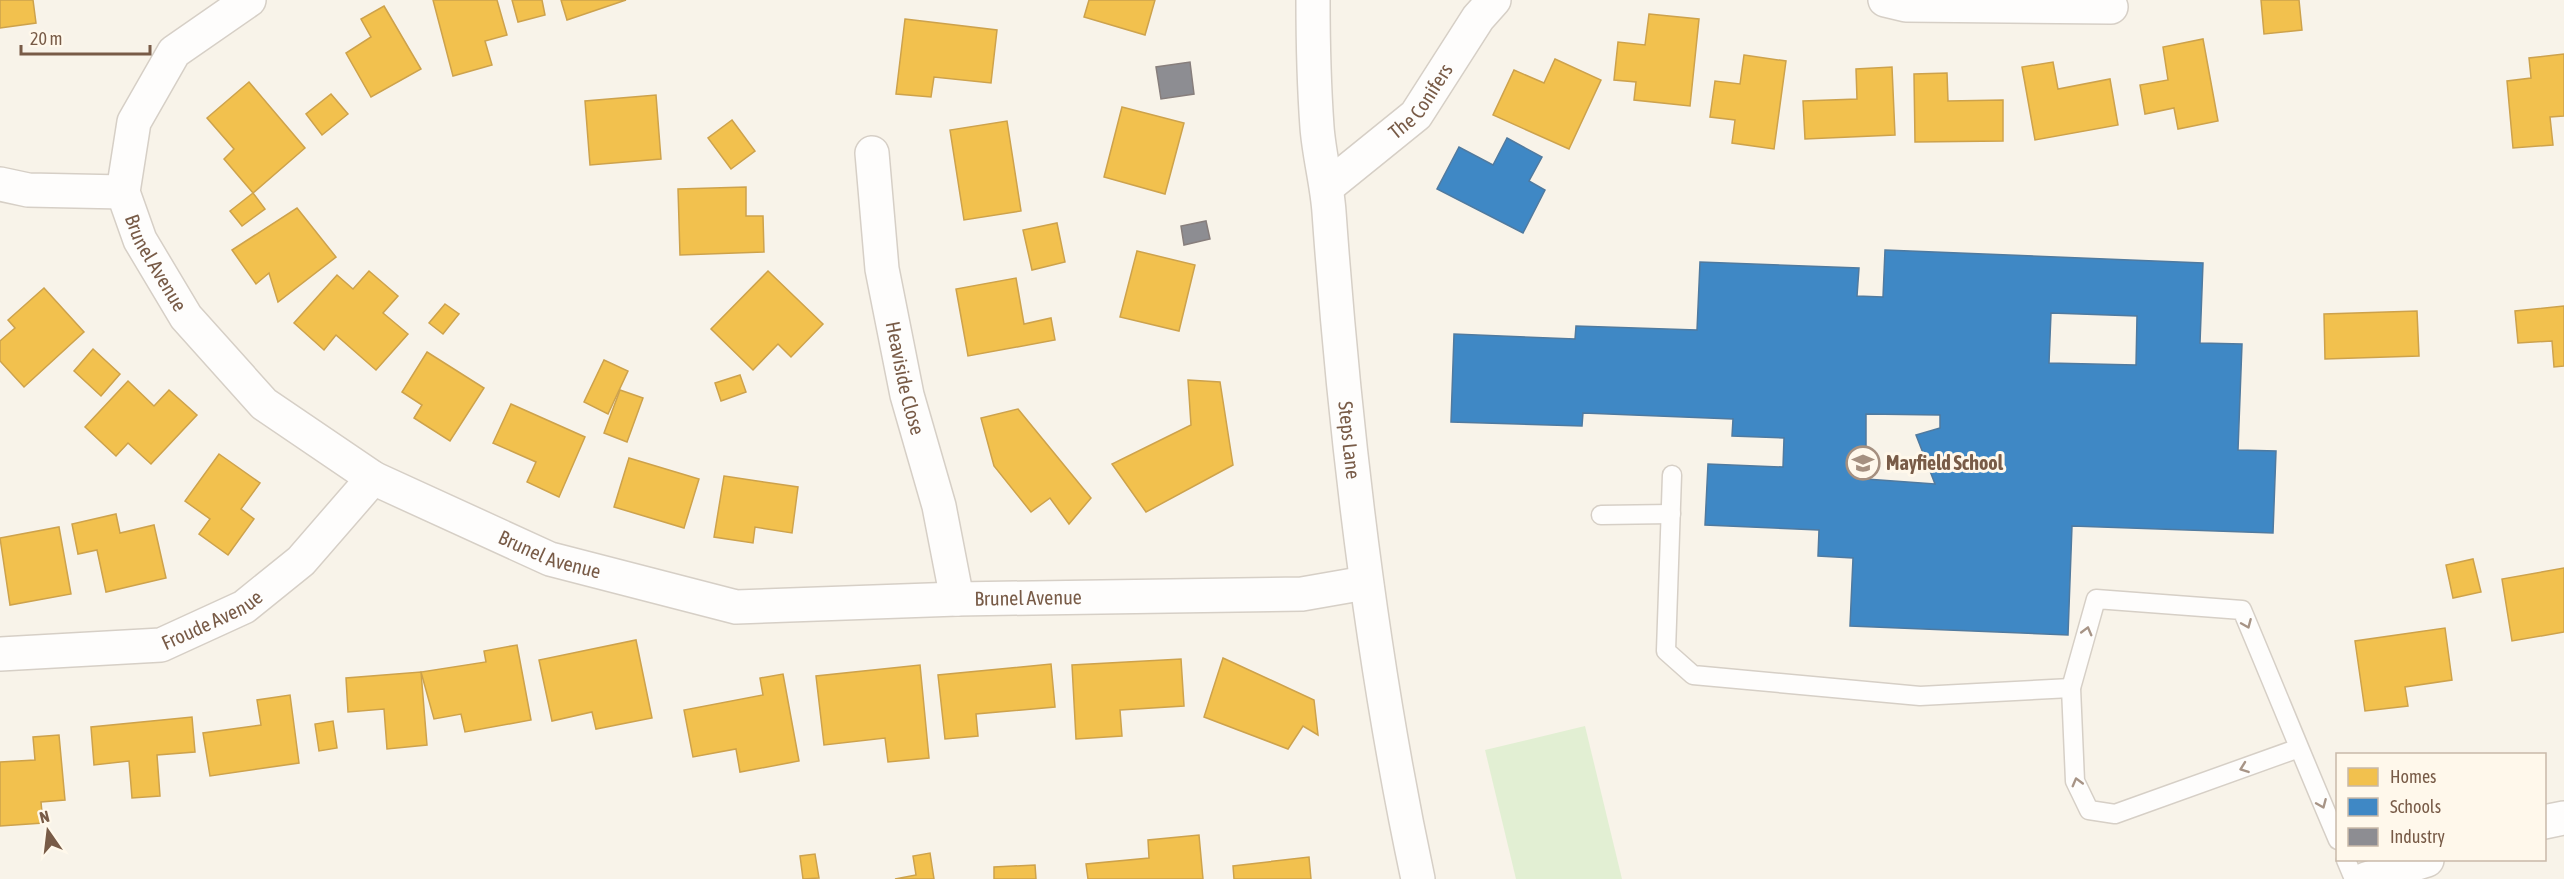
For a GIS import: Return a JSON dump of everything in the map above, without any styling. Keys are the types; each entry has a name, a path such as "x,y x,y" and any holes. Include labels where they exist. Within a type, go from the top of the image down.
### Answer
{"street":[{"name":"Brunel Avenue","path":"249,0 174,52 134,122 123,192 140,240 186,317 264,404 373,478 550,560 736,607 957,599 1302,594 1365,584"},
{"name":"Steps Lane","path":"1312,0 1317,129 1327,187 1344,396 1365,584 1373,644 1418,879"},
{"name":"The Conifers","path":"1327,187 1416,115 1478,18 1494,0"},
{"path":"1885,0 1906,5 2112,7"},
{"name":"Heaviside Close","path":"873,153 882,269 907,395 939,506 957,599"},
{"path":"0,184 28,190 123,192"},
{"name":"Froude Avenue","path":"0,654 161,645 244,607 301,561 373,478"},
{"path":"2546,822 2564,818"},
{"path":"2366,879 2424,861"}],"lane":[{"path":"1672,475 1666,651 1693,675 1920,696 2071,688"},
{"path":"1601,515 1671,514"},
{"path":"2299,748 2115,814 2089,810 2075,782 2071,688 2096,599 2242,610 2336,838"},
{"path":"2346,861 2354,879"}],"green space":[{"path":"1585,726 1622,879 1516,879 1485,750"}],"building: Homes":[{"path":"0,0 33,0 36,23 0,28"},
{"path":"433,0 497,0 507,35 485,41 492,65 453,76"},
{"path":"512,0 542,0 545,15 518,22"},
{"path":"561,0 626,0 567,20"},
{"path":"1089,0 1155,0 1145,35 1084,17"},
{"path":"2261,0 2299,0 2302,30 2264,34"},
{"path":"384,6 421,69 371,97 346,53 371,37 361,19"},
{"path":"1649,14 1699,19 1690,106 1634,100 1636,82 1614,80 1618,42 1645,45"},
{"path":"905,19 997,30 991,83 934,77 931,97 896,94"},
{"path":"2203,39 2218,121 2178,129 2174,108 2145,114 2140,85 2168,80 2163,47"},
{"path":"2564,54 2564,116 2550,117 2553,145 2513,148 2507,81 2531,78 2529,58"},
{"path":"1744,55 1786,61 1774,149 1732,143 1735,120 1710,117 1715,81 1740,84"},
{"path":"1555,59 1601,80 1569,149 1493,115 1514,70 1544,83"},
{"path":"2053,62 2058,89 2110,79 2118,125 2035,140 2022,67"},
{"path":"1892,67 1895,135 1805,139 1803,101 1857,99 1856,69"},
{"path":"1947,73 1948,101 2003,100 2003,141 1915,142 1914,74"},
{"path":"249,82 305,148 253,193 224,159 234,149 207,118"},
{"path":"331,94 348,114 322,135 306,114"},
{"path":"656,95 661,159 590,165 585,101"},
{"path":"1122,107 1184,123 1165,194 1104,177"},
{"path":"732,120 755,151 731,169 708,138"},
{"path":"1007,121 1021,211 964,220 950,130"},
{"path":"746,187 746,216 763,216 764,252 680,255 678,189"},
{"path":"253,193 265,209 242,226 230,211"},
{"path":"297,208 336,257 278,302 269,273 256,284 232,250"},
{"path":"1057,223 1065,262 1032,270 1023,230"},
{"path":"1137,251 1195,265 1179,331 1120,317"},
{"path":"369,271 398,296 383,313 408,334 376,370 336,335 324,350 294,323 337,275 353,289"},
{"path":"768,271 823,324 791,357 778,344 753,370 711,329"},
{"path":"1016,278 1024,324 1051,318 1055,340 968,356 956,289"},
{"path":"44,288 84,332 24,387 0,361 0,341 15,328 8,320"},
{"path":"445,304 459,314 443,334 429,323"},
{"path":"2564,306 2564,366 2554,367 2552,341 2518,343 2515,311"},
{"path":"2417,311 2419,356 2325,359 2324,314"},
{"path":"93,349 120,374 101,396 74,371"},
{"path":"427,352 484,388 450,441 414,418 422,405 402,392"},
{"path":"604,360 628,371 608,414 584,402"},
{"path":"740,375 746,392 721,401 715,383"},
{"path":"1188,380 1220,382 1233,465 1146,512 1112,464 1191,425"},
{"path":"128,381 154,406 169,390 197,415 151,464 128,443 116,456 85,427"},
{"path":"620,390 643,398 627,442 604,433"},
{"path":"511,404 585,437 559,497 527,482 536,462 493,443"},
{"path":"1018,409 1091,498 1069,524 1050,498 1031,512 994,466 981,418"},
{"path":"219,454 260,483 241,509 254,519 228,555 199,534 210,519 185,501"},
{"path":"629,458 699,479 684,528 614,507"},
{"path":"724,476 798,487 792,533 755,527 753,543 714,537"},
{"path":"116,514 120,533 154,525 166,578 106,592 97,550 78,554 72,524"},
{"path":"59,527 71,594 10,605 0,538"},
{"path":"2473,559 2481,592 2453,598 2446,565"},
{"path":"2564,568 2564,632 2512,641 2502,579"},
{"path":"2445,628 2452,680 2405,687 2408,706 2365,711 2355,641"},
{"path":"636,640 652,718 596,729 592,712 552,721 539,660"},
{"path":"517,645 531,720 465,732 461,714 434,719 421,672 486,662 484,651"},
{"path":"1223,658 1314,700 1318,735 1303,726 1288,749 1204,717"},
{"path":"1181,659 1184,706 1120,710 1122,736 1076,739 1072,665"},
{"path":"1051,664 1055,707 976,714 978,736 945,739 938,675"},
{"path":"920,665 929,758 888,762 885,738 824,745 816,676"},
{"path":"421,672 427,745 387,749 384,709 348,712 346,678"},
{"path":"783,674 799,761 740,772 736,749 693,757 684,710 763,695 760,678"},
{"path":"290,695 299,763 210,776 203,733 261,725 257,700"},
{"path":"192,717 195,752 157,755 160,796 132,798 129,761 94,765 91,727"},
{"path":"333,721 337,748 319,751 315,724"},
{"path":"59,735 65,800 41,802 43,823 0,826 0,762 35,760 33,737"},
{"path":"1199,835 1203,879 1088,879 1086,864 1149,858 1148,840"},
{"path":"930,853 934,879 895,879 916,875 913,856"},
{"path":"815,854 819,878 803,879 800,856"},
{"path":"1309,857 1311,879 1234,879 1233,866"},
{"path":"1035,865 1036,879 994,879 994,867"}],"building: Schools":[{"path":"1507,138 1542,157 1529,181 1545,190 1523,233 1437,189 1459,147 1493,165"},
{"path":"1885,250 2203,263 2200,343 2242,344 2238,450 2276,451 2273,533 2072,526 2068,635 1850,626 1853,558 1818,556 1819,530 1705,525 1708,464 1783,467 1784,438 1732,436 1733,419 1583,413 1582,426 1451,422 1454,334 1575,339 1576,326 1697,330 1700,262 1859,268 1857,296 1883,297","holes":["2051,313 2137,316 2136,365 2049,363","1866,414 1940,415 1940,428 1916,435 1935,484 1866,479"]}],"building: Industry":[{"path":"1190,62 1194,94 1161,99 1156,67"},
{"path":"1206,221 1210,239 1184,245 1181,226"}],"place":[{"name":"Mayfield School","path":"1863,463"}]}
